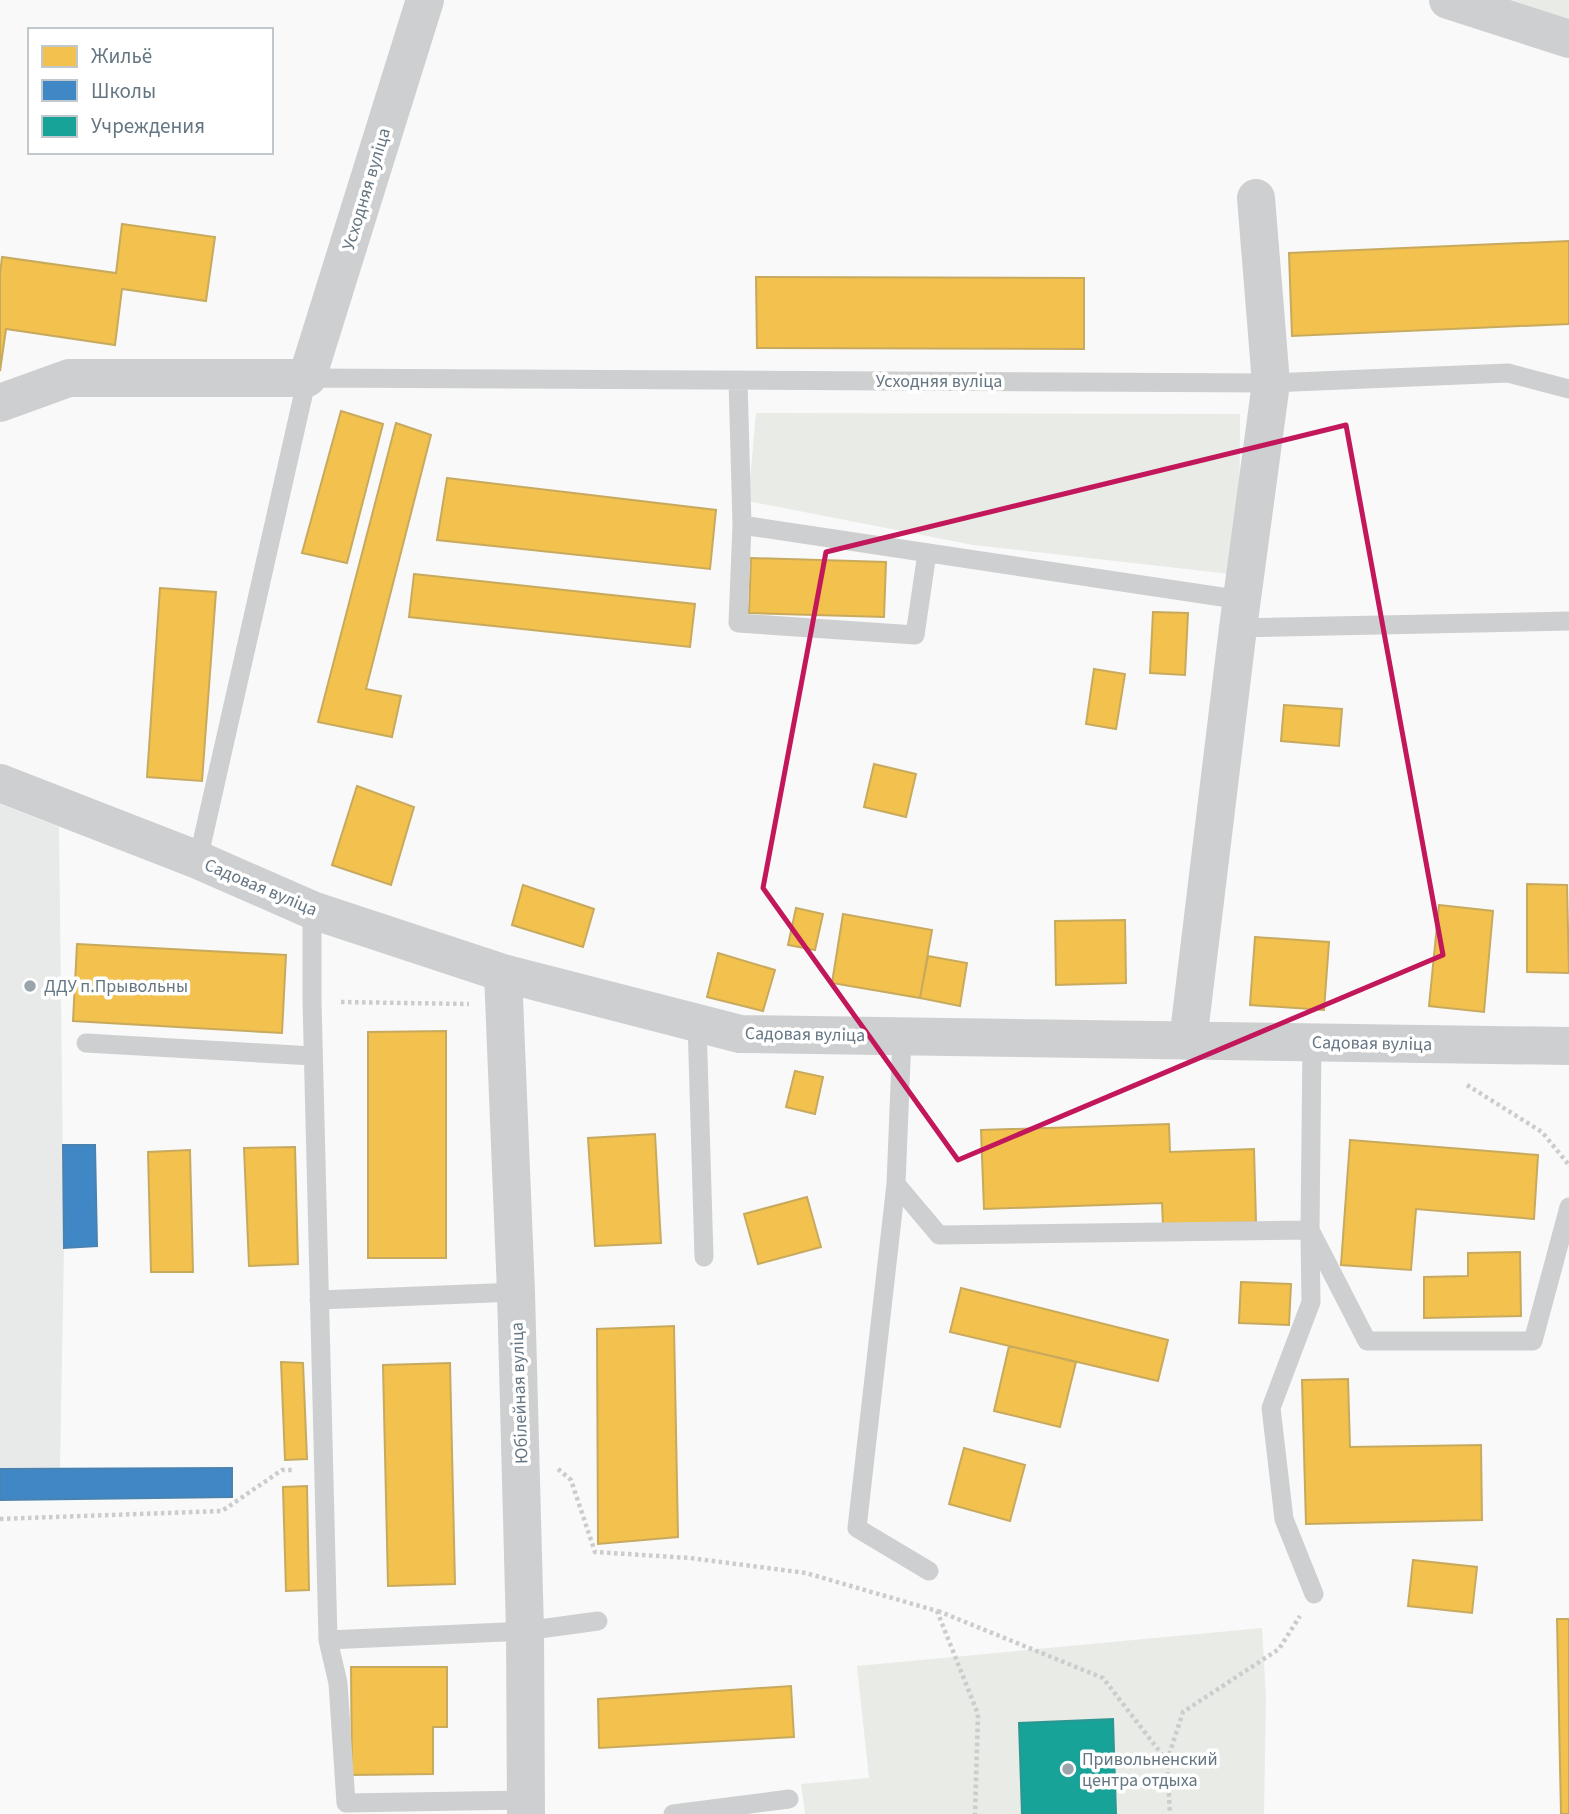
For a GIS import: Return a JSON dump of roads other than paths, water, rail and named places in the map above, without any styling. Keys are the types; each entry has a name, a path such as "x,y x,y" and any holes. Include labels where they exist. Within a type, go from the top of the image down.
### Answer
{"street":[{"name":"Усходняя вуліца","path":"0,403 69,378 307,378 425,0"},
{"path":"1448,0 1569,38"},
{"path":"1188,1041 1271,383 1256,198"},
{"name":"Садовая вуліца","path":"0,783 198,860 504,989 697,1022 740,1034 1569,1046"},
{"name":"Юбілейная вуліца","path":"504,989 520,1438 526,1807"}],"lane":[{"name":"Усходняя вуліца","path":"307,378 1271,383 1508,373 1569,389"},
{"path":"198,860 307,378"},
{"path":"738,380 742,526 738,623 915,635 927,553"},
{"path":"742,526 927,553 1240,614 1569,621"},
{"path":"312,910 313,1056 328,1640 338,1684 346,1803 526,1807"},
{"path":"697,1022 704,1257"},
{"path":"902,1036 896,1184 857,1528 929,1571"},
{"path":"1312,1042 1311,1302 1271,1408 1284,1519 1314,1594"},
{"path":"86,1043 313,1056"},
{"path":"896,1184 939,1235 1310,1230"},
{"path":"1310,1230 1367,1341 1533,1341 1569,1207"},
{"path":"319,1300 516,1292"},
{"path":"328,1640 525,1631 598,1621"},
{"path":"673,1814 789,1799"}],"place":[{"name":"ДДУ п.Прывольны","path":"30,986"},
{"name":"Привольненский центра отдыха","path":"1068,1769"}]}
